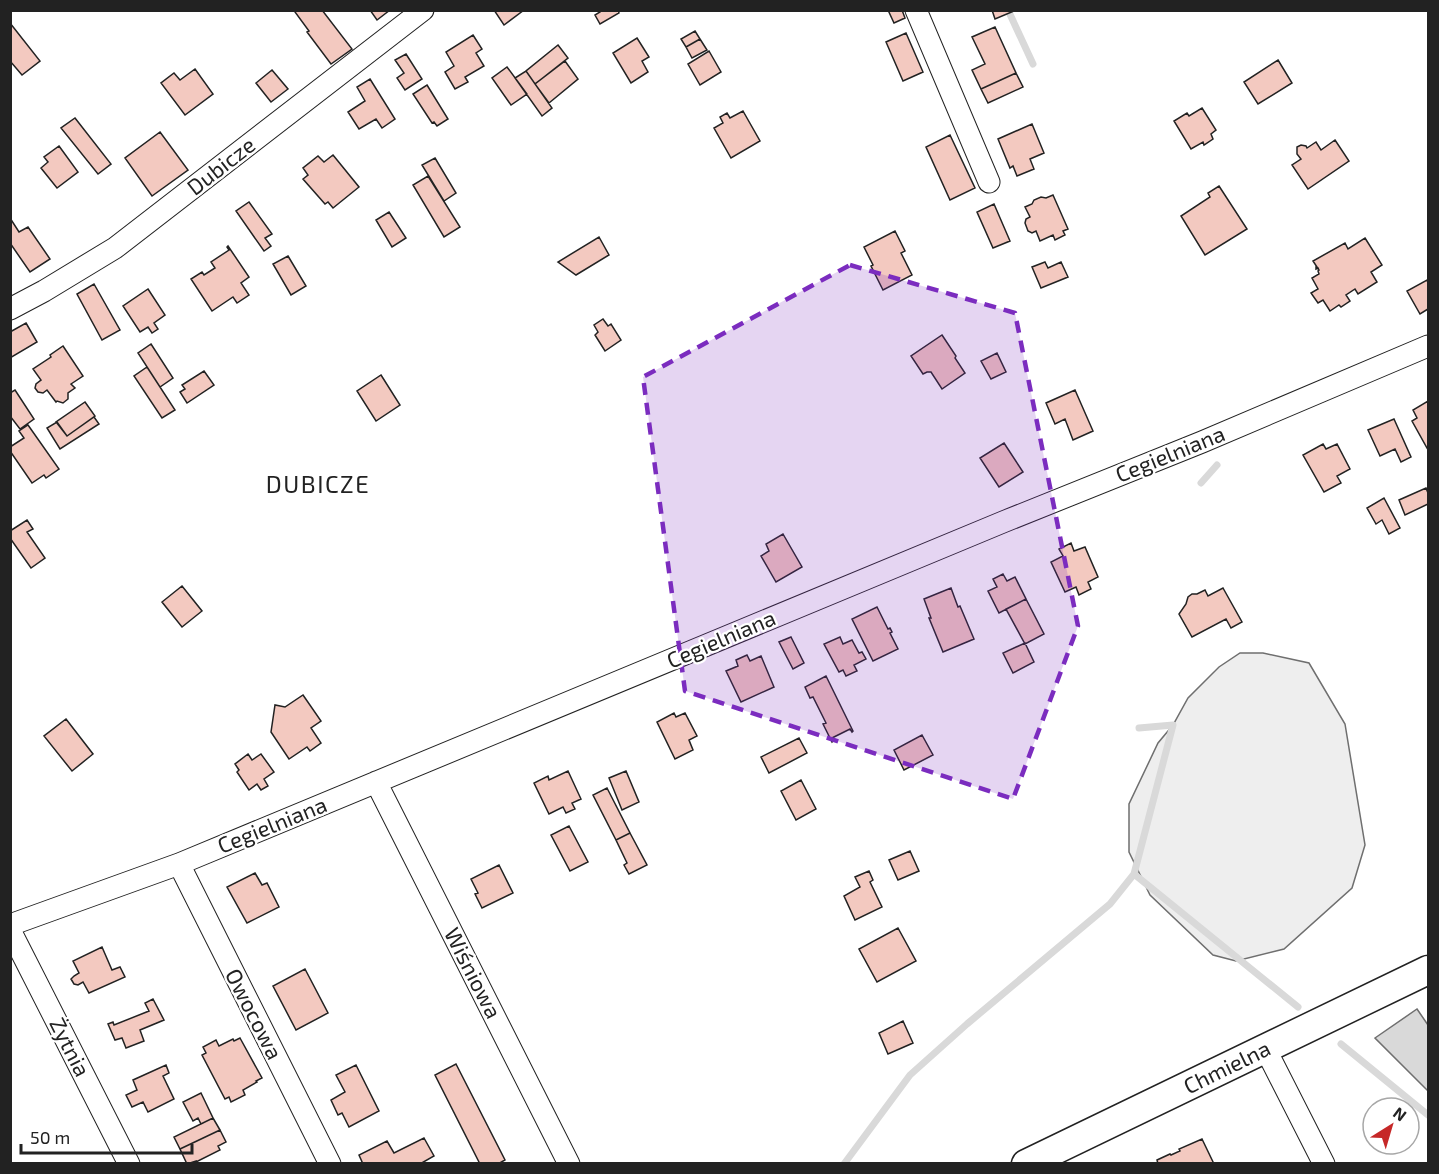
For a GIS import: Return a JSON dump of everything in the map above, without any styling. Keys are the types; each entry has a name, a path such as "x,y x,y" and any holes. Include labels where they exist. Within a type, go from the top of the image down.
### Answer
{"street":[{"name":"Dubicze","path":"10,309 115,248 423,10"},
{"path":"916,10 989,182"},
{"name":"Cegielniana","path":"10,925 179,864 1003,522 1202,442 1428,346"},
{"name":"Wiśniowa","path":"376,782 569,1164"},
{"name":"Owocowa","path":"179,864 330,1164"},
{"name":"Żytnia","path":"10,930 129,1164"},
{"name":"Chmielna","path":"1026,1164 1428,970"},
{"path":"1265,1048 1324,1164"}],"highlighted area":[{"path":"850,265 1015,313 1078,626 1013,799 685,691 643,377"}],"shaded area":[{"path":"1240,653 1263,653 1309,663 1345,724 1365,845 1352,888 1284,949 1236,961 1213,955 1150,895 1129,852 1129,804 1158,743 1173,725 1188,698 1219,667"},
{"path":"1417,1009 1428,1025 1428,1091 1375,1038"}],"building":[{"path":"296,10 322,10 352,49 331,64 307,32 309,31 295,12"},
{"path":"370,10 390,10 377,20"},
{"path":"494,10 524,10 504,25"},
{"path":"599,10 618,10 619,13 600,24 595,15 600,12"},
{"path":"888,10 902,10 905,18 894,23"},
{"path":"992,10 1014,10 1014,11 995,19"},
{"path":"10,23 40,61 22,75 10,61"},
{"path":"995,27 1016,73 981,89 972,70 985,64 972,37"},
{"path":"695,31 700,39 686,47 681,39"},
{"path":"906,33 923,72 903,81 886,42"},
{"path":"473,35 482,49 476,53 484,66 465,77 468,82 455,89 445,72 454,66 446,52"},
{"path":"637,38 649,57 642,61 648,72 631,83 613,53"},
{"path":"700,39 707,50 692,58 686,47"},
{"path":"558,45 568,58 535,84 526,71"},
{"path":"709,51 721,72 700,85 688,64"},
{"path":"406,54 422,79 405,90 397,78 404,73 395,60"},
{"path":"1278,60 1292,83 1258,104 1244,82"},
{"path":"565,61 578,79 549,103 535,84"},
{"path":"507,67 527,94 511,105 492,78"},
{"path":"195,69 213,94 185,115 161,83 174,73 180,80"},
{"path":"272,70 288,89 271,102 256,83"},
{"path":"526,71 552,108 542,116 515,78"},
{"path":"1016,73 1023,87 988,103 981,89"},
{"path":"370,79 395,119 382,128 376,119 359,129 348,112 365,101 357,87"},
{"path":"427,85 448,119 437,126 434,122 432,123 413,94"},
{"path":"1202,108 1216,130 1211,134 1213,139 1191,149 1174,121"},
{"path":"743,111 760,141 731,158 714,128 723,123 720,117 727,113 730,118"},
{"path":"75,118 111,164 98,174 61,128"},
{"path":"1032,124 1044,153 1030,159 1034,169 1017,176 1013,166 1010,168 998,139"},
{"path":"160,132 188,170 152,196 125,158"},
{"path":"950,135 975,188 950,200 926,147"},
{"path":"1335,140 1349,161 1308,189 1292,165 1301,159 1297,154 1297,147 1301,145 1307,148 1316,142 1321,150"},
{"path":"59,146 78,172 57,188 41,168 48,162 44,157"},
{"path":"333,155 359,187 333,208 328,202 325,204 303,179 308,175 303,168 318,156 324,162"},
{"path":"435,158 456,193 444,201 422,165"},
{"path":"428,176 460,227 444,237 413,185"},
{"path":"1219,186 1247,229 1205,255 1181,216 1210,197 1208,193"},
{"path":"1053,195 1068,229 1063,231 1065,235 1055,240 1053,235 1040,241 1036,231 1032,233 1028,231 1025,223 1030,217 1025,207 1041,197 1046,198"},
{"path":"249,202 272,234 265,238 271,246 264,251 236,211"},
{"path":"994,204 1010,241 993,248 977,212"},
{"path":"389,212 406,238 392,247 376,220"},
{"path":"10,218 19,232 28,227 50,259 30,272 10,243"},
{"path":"895,231 905,251 901,253 912,275 883,290 864,247"},
{"path":"599,237 609,255 576,275 558,262"},
{"path":"1365,238 1382,265 1371,272 1377,282 1358,294 1355,289 1346,295 1350,301 1330,311 1323,300 1318,303 1311,293 1318,289 1312,278 1319,274 1313,261 1345,243 1348,249"},
{"path":"228,246 249,277 241,283 249,295 237,303 233,297 212,311 191,279 215,268 211,262 229,250"},
{"path":"288,256 306,286 291,295 273,264"},
{"path":"1045,262 1048,268 1061,262 1068,277 1041,288 1032,267"},
{"path":"1427,280 1428,309 1420,314 1407,291"},
{"path":"94,284 120,330 102,340 77,294"},
{"path":"148,289 165,315 154,323 158,329 152,333 148,327 140,332 123,306"},
{"path":"603,319 608,326 611,324 621,340 605,351 595,335 598,332 594,325"},
{"path":"26,323 37,342 10,358 10,332"},
{"path":"942,335 965,373 942,389 931,372 923,374 911,356"},
{"path":"151,344 173,378 160,387 138,353"},
{"path":"63,346 83,376 71,384 75,388 68,393 68,399 63,403 56,402 47,390 43,393 38,392 35,388 36,384 41,380 33,369"},
{"path":"997,353 1006,372 991,379 981,361"},
{"path":"147,367 175,410 162,418 134,376"},
{"path":"204,371 214,385 187,403 180,392 185,389 182,385"},
{"path":"381,375 400,405 376,421 357,391"},
{"path":"15,390 34,419 20,429 10,416 10,393"},
{"path":"1075,390 1093,431 1073,440 1065,419 1055,424 1046,403"},
{"path":"1428,401 1427,448 1412,421 1417,418 1413,410"},
{"path":"85,402 95,416 67,436 56,422"},
{"path":"94,417 99,424 60,449 47,428 57,422 67,436"},
{"path":"1394,419 1411,457 1401,462 1395,449 1380,456 1368,430"},
{"path":"28,425 59,469 46,478 44,475 32,483 10,451 10,447 24,438 19,431"},
{"path":"1004,443 1023,472 999,487 980,458"},
{"path":"1323,444 1326,449 1337,444 1350,469 1337,476 1341,483 1324,492 1303,455"},
{"path":"1426,488 1428,504 1405,515 1399,500"},
{"path":"1384,498 1400,528 1389,534 1382,520 1376,524 1367,508"},
{"path":"27,520 33,529 27,532 45,558 31,568 10,538 10,531"},
{"path":"783,534 802,567 776,582 761,556 769,551 766,544"},
{"path":"1071,543 1074,551 1085,547 1098,577 1088,582 1091,589 1079,595 1076,587 1065,592 1051,562 1063,556 1059,549"},
{"path":"1003,574 1007,581 1015,577 1026,599 999,613 988,591 997,587 993,579"},
{"path":"182,586 202,611 182,627 162,602"},
{"path":"951,588 974,639 943,652 924,599"},
{"path":"1223,588 1242,622 1231,628 1226,619 1192,637 1179,614 1188,597 1205,590 1208,596"},
{"path":"1026,599 1044,634 1025,644 1006,609"},
{"path":"877,607 888,629 890,628 892,632 890,633 898,649 873,661 852,619"},
{"path":"791,637 804,663 793,669 779,642"},
{"path":"840,637 843,644 852,640 859,653 862,652 866,659 854,665 857,671 846,676 843,670 839,672 824,644"},
{"path":"1025,643 1034,662 1013,673 1003,653"},
{"path":"747,655 750,661 761,656 774,687 741,702 726,671 738,666 736,660"},
{"path":"826,676 853,731 850,729 832,738 832,742 823,724 826,723 813,697 810,698 805,687"},
{"path":"303,695 321,721 311,728 321,743 310,751 307,747 289,759 271,732 275,705 285,707"},
{"path":"674,713 676,717 685,713 697,736 689,740 693,750 675,759 657,722"},
{"path":"66,719 93,754 72,771 44,736"},
{"path":"922,735 933,755 904,770 894,750"},
{"path":"799,738 807,753 769,773 761,757"},
{"path":"248,754 252,760 261,754 274,772 264,779 268,786 261,790 257,784 249,790 237,772 239,770 235,764"},
{"path":"568,771 581,799 572,803 575,809 566,813 563,807 549,814 534,783 548,776 549,780"},
{"path":"626,771 639,802 622,810 609,778"},
{"path":"801,780 816,809 796,820 781,791"},
{"path":"607,788 630,833 616,840 593,795"},
{"path":"569,826 588,862 570,871 551,835"},
{"path":"630,833 647,865 629,874 624,865 627,863 616,840"},
{"path":"910,851 919,871 898,880 889,860"},
{"path":"499,865 513,893 482,908 471,879"},
{"path":"869,871 873,880 870,882 882,907 855,920 844,896 860,887 855,877"},
{"path":"255,873 262,885 267,883 279,907 247,923 227,887"},
{"path":"898,928 916,961 877,982 859,949"},
{"path":"102,947 112,970 120,967 125,977 89,993 83,982 78,985 74,984 71,979 79,973 73,961"},
{"path":"305,969 328,1013 296,1030 273,986"},
{"path":"153,999 164,1020 140,1030 144,1041 126,1048 122,1038 115,1040 108,1024 113,1022 114,1025 149,1011 145,1003"},
{"path":"903,1021 913,1043 888,1054 879,1033"},
{"path":"240,1038 262,1078 243,1090 245,1095 231,1102 229,1097 225,1099 202,1055 206,1053 203,1047 216,1040 219,1046"},
{"path":"456,1064 505,1160 498,1164 480,1164 435,1075"},
{"path":"166,1065 169,1073 163,1076 174,1099 148,1112 143,1102 132,1107 126,1095 137,1090 133,1080"},
{"path":"356,1065 379,1111 349,1127 342,1113 338,1115 331,1100 345,1092 336,1075"},
{"path":"201,1093 213,1118 201,1124 198,1118 193,1121 183,1102"},
{"path":"213,1118 220,1130 180,1149 174,1137"},
{"path":"220,1130 226,1142 218,1146 220,1150 187,1164 180,1149"},
{"path":"424,1138 434,1156 420,1164 363,1164 359,1155 387,1141 394,1153"},
{"path":"1202,1139 1214,1164 1158,1164 1157,1160"}],"waterway":[{"path":"1008,10 1033,64"},
{"path":"1201,483 1217,465"},
{"path":"844,1164 910,1075 1110,904 1134,874 1173,725 1139,728"},
{"path":"1134,874 1298,1007"},
{"path":"1341,1044 1428,1115"}],"district":[{"name":"DUBICZE","path":"318,485"}]}
